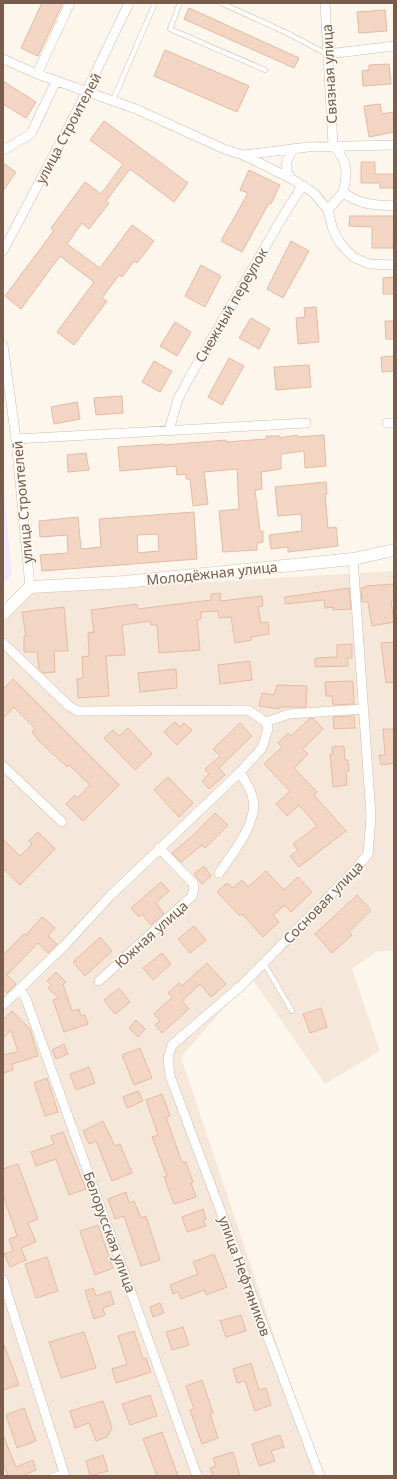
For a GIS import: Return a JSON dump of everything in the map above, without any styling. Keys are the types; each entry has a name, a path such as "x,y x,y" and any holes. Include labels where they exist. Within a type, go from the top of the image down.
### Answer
{"main road":[{"name":"Молодёжная улица","path":"30,587 124,582 354,559 394,550"},
{"path":"3,614 30,587"}],"street":[{"path":"38,74 70,3"},
{"name":"улица Строителей","path":"3,251 87,92 129,3"},
{"name":"Связная улица","path":"325,3 333,145"},
{"path":"328,54 394,46"},
{"path":"3,59 56,81 113,100 224,149 243,155 290,178 314,193 328,210 333,230 340,243 353,257 369,264 394,265"},
{"path":"3,150 31,134 56,81"},
{"path":"243,155 333,145 394,145"},
{"path":"328,210 343,192 347,176 345,163 333,145"},
{"path":"290,178 286,165 296,148"},
{"name":"Снежный переулок","path":"169,430 178,399 188,380 286,211 303,185"},
{"path":"343,192 351,200 365,204 394,206"},
{"name":"улица Строителей","path":"3,346 16,439 30,587"},
{"path":"16,439 306,423"},
{"name":"Сосновая улица","path":"170,1076 168,1058 172,1045 264,964 368,854 371,838 371,816 354,559"},
{"path":"3,643 69,706 77,711 248,710 266,722 268,729 262,748 240,772 109,896 65,945 3,1005"},
{"path":"266,722 289,714 363,709"},
{"path":"3,766 62,822"},
{"path":"219,873 239,845 251,821 254,801 250,789 240,772"},
{"name":"Южная улица","path":"99,981 192,896 194,889 192,883 158,848"},
{"name":"Белорусская улица","path":"20,990 26,999 197,1476"},
{"name":"улица Нефтяников","path":"170,1076 320,1476"},
{"path":"3,1280 64,1474"}],"lane":[{"path":"113,100 155,3"},
{"path":"180,3 170,29 265,70"},
{"path":"220,3 285,32 328,54"},
{"path":"264,964 292,1011"},
{"path":"52,1476 64,1474"}],"shaded area":[{"path":"3,481 12,574 3,584"},
{"path":"394,571 394,951 377,951 352,969 380,1051 325,1084 251,977 181,1057 321,1476 3,1476 3,617 24,593"}],"building":[{"path":"42,3 63,3 38,56 21,48"},
{"path":"189,8 299,58 294,68 184,19"},
{"path":"385,10 387,31 359,33 357,12"},
{"path":"165,50 249,86 237,112 154,76"},
{"path":"389,64 391,84 363,86 362,71 369,70 369,65"},
{"path":"3,81 36,102 26,118 3,104"},
{"path":"380,104 382,114 394,112 394,132 369,137 364,106"},
{"path":"104,121 188,183 174,202 130,169 106,201 109,203 89,229 82,223 67,244 100,268 132,225 154,241 137,263 134,261 122,277 119,275 102,298 107,301 74,345 57,332 94,282 60,256 21,309 5,296 47,240 54,230 51,228 85,182 101,194 123,164 90,140"},
{"path":"361,162 375,162 375,174 394,174 394,188 380,188 380,183 361,183"},
{"path":"3,163 16,172 3,191"},
{"path":"249,170 280,185 271,204 269,203 242,252 221,241 248,193 240,190"},
{"path":"350,216 394,216 393,248 372,248 372,227 349,226"},
{"path":"291,241 309,251 283,298 267,289"},
{"path":"201,265 221,276 205,307 185,296"},
{"path":"394,277 394,294 383,294 383,278"},
{"path":"316,307 319,342 298,344 296,318 305,317 304,308"},
{"path":"251,318 270,329 259,349 239,338"},
{"path":"385,321 394,321 394,339 386,339"},
{"path":"175,322 191,332 177,356 160,346"},
{"path":"394,356 394,371 382,372 381,357"},
{"path":"229,358 244,366 222,405 208,397"},
{"path":"154,361 172,371 160,392 142,382"},
{"path":"309,365 311,387 276,390 274,367"},
{"path":"122,396 123,413 96,415 94,398"},
{"path":"77,402 80,419 54,424 51,407"},
{"path":"297,435 297,437 324,435 326,466 305,468 304,451 281,454 281,469 261,472 262,489 255,490 260,531 263,531 263,542 257,543 257,550 223,552 219,511 239,509 237,469 204,472 208,504 193,506 190,479 186,479 186,474 177,475 176,466 120,471 118,447 226,440 226,442 266,439 266,436 280,436 280,438"},
{"path":"86,453 89,470 68,472 67,455"},
{"path":"326,482 327,494 325,494 328,528 336,527 338,546 288,552 288,547 271,549 269,535 302,531 301,514 278,516 275,487"},
{"path":"194,512 197,559 42,571 40,555 68,553 67,535 40,537 39,521 78,517 81,549 101,547 99,519","holes":["158,534 159,551 138,553 137,535"]},
{"path":"394,584 394,601 391,601 394,622 372,626 368,602 362,602 361,588 366,586"},
{"path":"349,588 351,609 333,610 333,607 325,608 324,600 285,604 285,597"},
{"path":"221,593 220,601 262,596 263,606 258,607 261,623 268,622 269,634 251,637 252,640 235,643 231,617 219,618 218,611 201,612 201,619 197,620 200,650 159,653 157,625 151,625 150,621 122,625 125,655 106,656 109,696 78,698 77,679 83,678 82,657 89,656 88,633 94,632 91,610 137,604 138,609 211,600 211,594"},
{"path":"64,607 68,651 54,651 55,672 43,673 39,669 37,652 24,652 24,636 26,636 22,612"},
{"path":"394,642 394,682 386,683 381,643"},
{"path":"352,644 352,658 347,658 348,666 315,667 315,658 337,657 337,645"},
{"path":"250,661 252,680 220,684 218,665"},
{"path":"176,669 177,688 140,692 138,673"},
{"path":"13,679 119,785 83,821 66,804 75,795 78,798 90,785 69,765 67,767 39,741 32,732 35,728 14,707 3,718 3,689"},
{"path":"325,682 353,682 354,704 333,705 332,696 326,696"},
{"path":"277,685 307,686 306,707 280,707 279,709 259,706 262,693 274,695"},
{"path":"354,716 355,728 334,729 333,717"},
{"path":"313,718 323,729 303,749 308,754 294,768 317,792 314,795 346,831 299,867 290,856 298,850 293,844 317,826 299,805 287,816 276,804 290,791 264,764 282,747 278,743 288,733 291,736 309,719"},
{"path":"175,722 180,727 184,723 192,730 177,745 164,732"},
{"path":"240,723 252,736 219,768 225,775 209,789 202,781 209,774 205,769 220,756 213,749"},
{"path":"128,728 152,754 135,770 104,738 113,730 119,736"},
{"path":"383,729 394,729 394,763 381,765 379,755 385,755"},
{"path":"344,746 345,760 348,760 349,771 346,772 347,785 333,787 330,754 333,754 332,747"},
{"path":"168,777 193,803 179,817 154,790"},
{"path":"215,813 228,825 205,848 202,845 181,862 172,853 190,838"},
{"path":"38,832 55,849 20,885 3,868 3,839 20,856 32,844 29,841"},
{"path":"204,866 211,876 202,884 194,874"},
{"path":"266,871 284,890 298,877 312,892 291,912 285,905 273,915 279,922 263,937 242,914 240,916 217,892 227,883 233,888 242,880 248,887"},
{"path":"161,882 169,891 156,903 164,913 151,925 142,914 139,917 131,908"},
{"path":"357,895 371,910 349,932 352,935 332,953 315,934"},
{"path":"42,917 55,928 48,936 57,944 48,953 38,943 7,975 16,984 7,993 3,989 3,955 24,934 26,935"},
{"path":"194,926 206,940 190,953 178,939"},
{"path":"100,937 112,951 85,976 73,962"},
{"path":"162,953 171,964 153,980 143,968"},
{"path":"207,963 226,984 211,997 200,984 182,1001 189,1009 162,1033 155,1025 160,1021 154,1014 172,997 168,993 179,983 182,986"},
{"path":"56,972 66,982 63,984 72,1011 79,1009 81,1016 85,1015 88,1024 64,1032 53,1000 59,998 48,988 51,985 47,981"},
{"path":"119,988 130,1002 115,1014 104,1000"},
{"path":"321,1008 327,1027 310,1033 303,1014"},
{"path":"12,1011 30,1029 38,1056 12,1064 13,1070 3,1073 3,1055 18,1052 11,1030 3,1038 3,1020"},
{"path":"136,1020 145,1029 138,1037 129,1028"},
{"path":"64,1044 68,1054 56,1059 52,1050"},
{"path":"140,1048 152,1078 134,1085 122,1055"},
{"path":"89,1067 95,1083 76,1090 70,1074"},
{"path":"47,1078 58,1112 45,1116 34,1083"},
{"path":"138,1091 143,1101 127,1108 123,1097"},
{"path":"162,1094 170,1116 166,1117 180,1157 183,1163 186,1162 193,1182 191,1183 196,1197 174,1204 164,1177 167,1176 152,1137 158,1135 146,1100"},
{"path":"103,1121 115,1146 120,1144 132,1173 112,1181 96,1141 89,1144 83,1131"},
{"path":"63,1132 86,1189 69,1195 56,1159 36,1166 31,1152 54,1144 51,1136"},
{"path":"18,1164 38,1219 28,1223 36,1242 21,1248 26,1260 10,1267 4,1254 13,1251 9,1239 17,1236 3,1195 3,1169"},
{"path":"126,1192 129,1203 134,1201 141,1218 146,1216 160,1260 141,1266 124,1216 115,1219 108,1199"},
{"path":"203,1209 206,1219 203,1220 206,1226 187,1232 182,1217"},
{"path":"98,1225 113,1268 95,1275 80,1231"},
{"path":"214,1254 227,1287 206,1295 204,1290 181,1299 178,1292 173,1294 170,1285 198,1274 193,1262"},
{"path":"47,1257 58,1291 36,1298 25,1264"},
{"path":"93,1288 96,1296 110,1291 114,1304 103,1308 105,1315 94,1319 85,1291"},
{"path":"160,1303 164,1313 153,1317 150,1307"},
{"path":"241,1315 246,1331 226,1337 220,1321"},
{"path":"183,1327 189,1345 172,1350 166,1332"},
{"path":"134,1331 143,1359 146,1358 151,1372 116,1383 112,1369 127,1364 118,1336"},
{"path":"84,1332 96,1368 61,1378 49,1342"},
{"path":"3,1342 19,1385 3,1390"},
{"path":"251,1363 259,1390 266,1388 271,1405 255,1411 245,1381 237,1383 233,1369"},
{"path":"202,1380 213,1413 210,1414 218,1438 202,1444 190,1410 194,1409 186,1386"},
{"path":"150,1395 157,1416 130,1425 122,1404"},
{"path":"103,1401 112,1428 107,1437 96,1441 89,1423 75,1428 70,1411"},
{"path":"24,1408 36,1441 17,1448 6,1415"},
{"path":"162,1432 178,1476 157,1476 143,1439"},
{"path":"3,1435 16,1467 33,1460 36,1470 22,1476 8,1476 3,1463"},
{"path":"280,1435 284,1447 271,1451 275,1461 259,1466 252,1444"},
{"path":"233,1452 240,1476 213,1476 210,1468 216,1466 213,1458"},
{"path":"103,1455 108,1471 90,1476 86,1461"}]}
